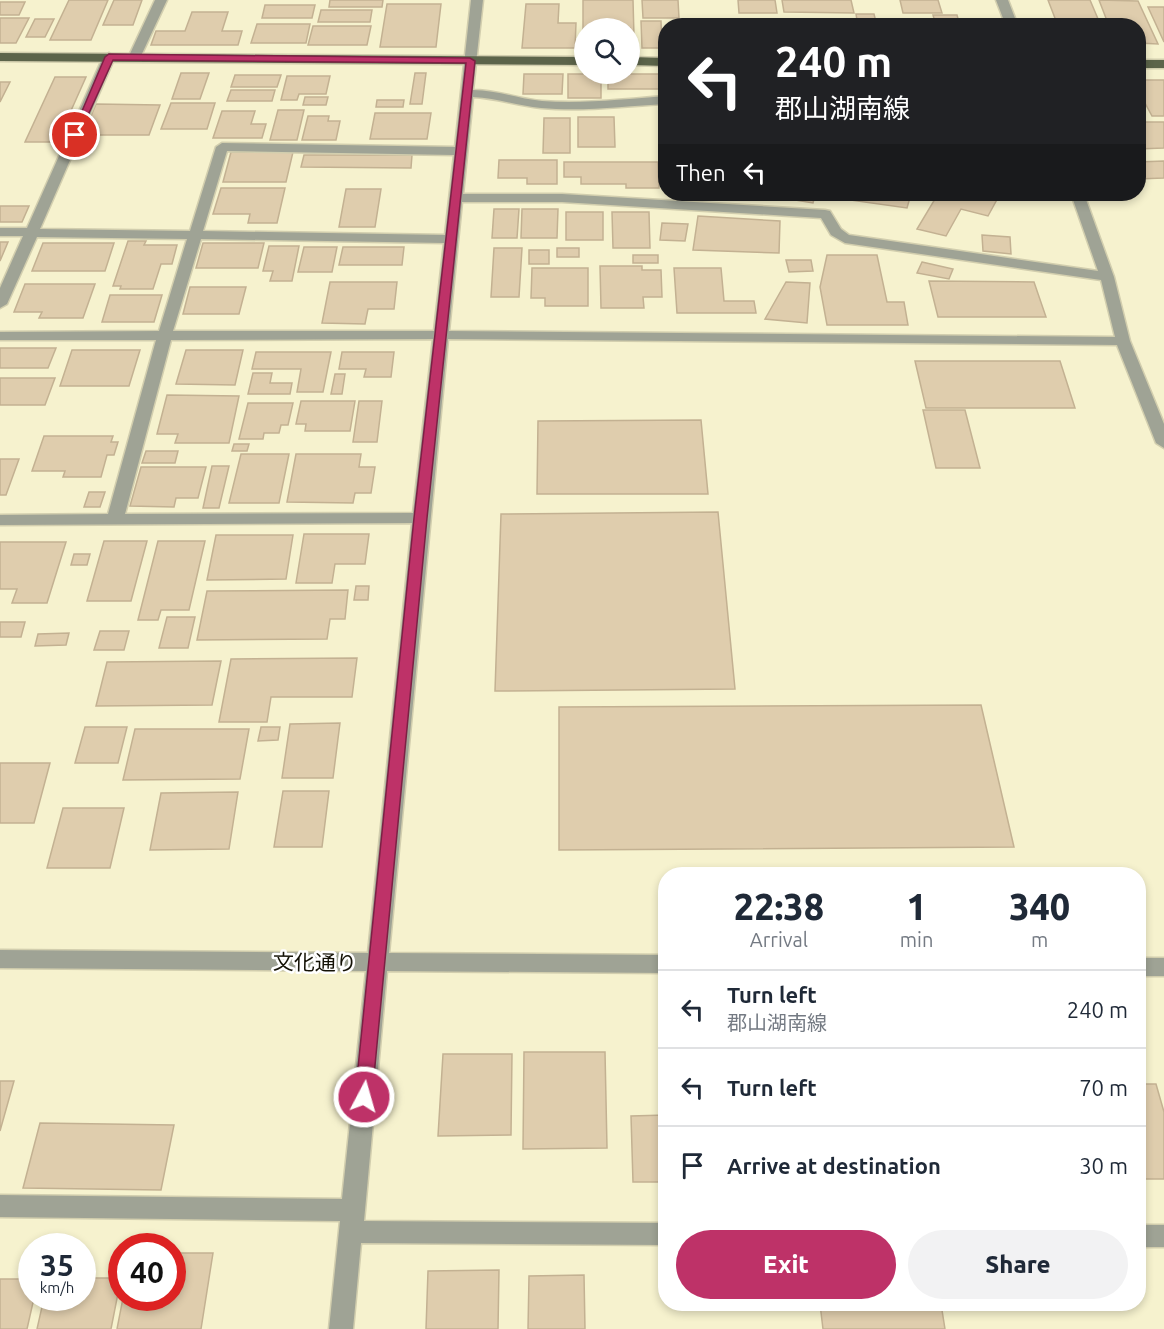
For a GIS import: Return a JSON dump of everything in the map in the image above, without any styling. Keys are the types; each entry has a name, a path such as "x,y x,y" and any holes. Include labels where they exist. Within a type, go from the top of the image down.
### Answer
{"main road":[{"path":"0,57 574,61"},
{"path":"640,61 658,62"},
{"path":"1146,64 1164,64"}],"street":[{"path":"134,58 161,0"},
{"path":"341,1329 421,518 477,0"},
{"path":"1002,0 1009,18"},
{"path":"0,304 109,57"},
{"path":"467,93 496,94 538,104 572,106 658,101"},
{"path":"115,519 165,335 222,147 460,151"},
{"path":"455,198 561,198 825,214 836,232 845,239 1107,277"},
{"path":"1080,201 1107,277 1123,340 1164,443"},
{"path":"0,232 450,239"},
{"path":"0,336 441,335 1123,340"},
{"path":"0,520 421,518"},
{"name":"文化通り","path":"0,959 658,964"},
{"path":"1146,967 1164,967"},
{"path":"0,1206 658,1234"},
{"path":"1146,1236 1164,1236"}],"building":[{"path":"69,0 108,0 91,40 50,40"},
{"path":"114,0 142,0 133,25 103,25"},
{"path":"330,0 383,0 382,7 329,7"},
{"path":"583,0 633,0 633,18 583,18"},
{"path":"642,0 678,0 679,18 643,18"},
{"path":"738,0 775,0 777,13 739,13"},
{"path":"782,0 851,0 854,13 784,12"},
{"path":"900,0 938,0 942,13 903,13"},
{"path":"1048,0 1090,0 1098,18 1055,18"},
{"path":"1099,0 1138,1 1146,18 1106,18"},
{"path":"0,2 25,2 19,15 0,15"},
{"path":"387,4 441,4 436,47 380,47"},
{"path":"526,4 559,4 558,23 574,23 574,48 522,48"},
{"path":"265,5 315,5 312,18 262,18"},
{"path":"1148,7 1164,7 1164,42"},
{"path":"321,10 372,10 370,22 318,22"},
{"path":"192,12 228,12 222,31 242,31 238,45 151,45 156,31 185,31"},
{"path":"856,14 874,14 875,18 857,18"},
{"path":"933,15 957,15 958,18 934,18"},
{"path":"0,18 29,18 16,43 0,43"},
{"path":"1146,18 1158,44 1146,43"},
{"path":"35,19 54,19 45,37 26,37"},
{"path":"641,21 658,21 658,48 642,48"},
{"path":"257,24 310,24 306,43 251,43"},
{"path":"313,26 371,26 367,45 308,45"},
{"path":"181,73 209,73 200,99 172,99"},
{"path":"415,73 426,73 422,104 410,104"},
{"path":"524,74 563,74 562,94 523,94"},
{"path":"568,74 574,74 574,84 601,84 601,98 568,98"},
{"path":"640,74 658,74 658,89 608,89 608,84 640,84"},
{"path":"235,75 281,75 277,87 231,87"},
{"path":"287,76 330,76 326,94 299,94 297,100 281,100"},
{"path":"55,77 86,77 57,142 25,142"},
{"path":"1146,80 1164,80 1164,116 1152,116 1146,105"},
{"path":"0,82 10,82 0,102"},
{"path":"231,90 275,90 272,101 227,101"},
{"path":"305,97 328,97 326,105 303,105"},
{"path":"377,100 404,100 403,107 376,107"},
{"path":"171,103 215,103 207,129 161,129"},
{"path":"96,104 160,105 149,135 83,135"},
{"path":"278,110 304,110 297,140 270,140"},
{"path":"222,111 255,111 251,124 266,124 262,138 213,138"},
{"path":"375,113 431,113 427,139 370,139"},
{"path":"308,116 329,116 328,121 340,121 336,140 302,140"},
{"path":"578,117 614,117 615,147 578,147"},
{"path":"544,118 570,118 570,153 543,153"},
{"path":"1146,122 1164,122 1164,148 1146,149"},
{"path":"231,152 293,152 286,182 223,182"},
{"path":"304,155 412,155 411,168 301,167"},
{"path":"499,160 557,160 557,184 527,184 527,178 498,178"},
{"path":"1164,161 1164,178 1146,179 1146,162"},
{"path":"564,162 658,162 658,188 626,188 626,184 581,184 581,177 564,177"},
{"path":"221,188 285,188 277,223 248,223 250,214 213,214"},
{"path":"346,189 381,189 375,227 339,227"},
{"path":"857,201 909,201 907,208"},
{"path":"934,201 996,201 988,216 961,209 946,236 917,229"},
{"path":"0,206 29,206 22,222 0,222"},
{"path":"494,209 519,209 517,238 492,238"},
{"path":"522,209 558,209 557,238 521,238"},
{"path":"566,212 603,212 603,240 566,240"},
{"path":"612,212 649,212 650,248 613,248"},
{"path":"698,216 780,221 779,253 693,250"},
{"path":"662,223 688,224 685,241 660,240"},
{"path":"982,235 1010,237 1011,254 983,251"},
{"path":"128,241 146,241 144,245 177,245 172,264 161,264 153,289 120,289 121,286 113,286"},
{"path":"0,242 8,242 0,261"},
{"path":"43,243 114,243 105,271 32,271"},
{"path":"203,243 264,243 258,268 196,268"},
{"path":"269,246 299,246 292,281 270,281 273,271 263,271"},
{"path":"304,247 337,247 332,272 298,272"},
{"path":"343,247 404,247 402,265 339,265"},
{"path":"494,248 522,248 519,297 491,297"},
{"path":"557,248 579,248 579,257 557,257"},
{"path":"529,250 549,250 549,264 529,264"},
{"path":"633,255 658,255 658,263 633,263"},
{"path":"827,255 877,255 887,302 904,302 908,325 827,325 820,287"},
{"path":"786,260 811,260 813,271 789,272"},
{"path":"922,262 953,269 949,279 917,273"},
{"path":"600,266 642,266 642,270 661,270 662,297 643,297 644,308 601,308"},
{"path":"532,268 588,268 588,306 545,306 545,298 531,298"},
{"path":"674,268 721,268 724,301 754,301 756,313 677,313"},
{"path":"929,281 1034,282 1046,317 938,317"},
{"path":"330,282 397,282 394,309 368,309 365,324 322,323"},
{"path":"786,282 810,283 807,323 765,319"},
{"path":"25,284 95,284 83,318 39,318 42,312 14,312"},
{"path":"190,287 246,287 239,314 183,314"},
{"path":"110,295 162,295 154,322 102,322"},
{"path":"0,348 56,348 48,368 0,368"},
{"path":"72,350 140,350 129,386 60,386"},
{"path":"186,350 243,350 235,385 176,384"},
{"path":"256,352 331,352 323,392 297,392 301,369 252,369"},
{"path":"342,352 394,352 391,377 364,377 366,369 339,369"},
{"path":"915,361 1060,361 1075,408 926,408"},
{"path":"253,373 272,373 270,383 292,383 290,394 248,394"},
{"path":"335,374 345,374 342,394 331,394"},
{"path":"0,378 55,378 45,405 0,405"},
{"path":"167,395 239,396 229,443 175,443 178,434 157,434"},
{"path":"301,401 355,401 350,431 305,431 306,424 296,424"},
{"path":"359,401 382,401 377,442 353,442"},
{"path":"248,403 293,403 288,425 281,425 279,433 264,433 263,439 239,439"},
{"path":"923,410 965,410 980,468 936,468"},
{"path":"701,420 708,494 537,494 538,421"},
{"path":"44,436 113,436 111,442 118,442 114,455 107,455 101,477 63,477 65,471 32,471"},
{"path":"234,444 249,444 247,451 232,451"},
{"path":"146,451 178,451 175,463 142,463"},
{"path":"241,454 289,454 279,503 229,503"},
{"path":"296,454 361,454 359,467 375,467 371,493 355,493 353,503 287,502"},
{"path":"0,459 19,459 6,495 0,495"},
{"path":"212,466 229,466 219,508 203,508"},
{"path":"141,467 206,467 198,498 176,498 174,507 130,506"},
{"path":"89,492 105,492 100,507 84,507"},
{"path":"718,512 735,689 495,691 501,514"},
{"path":"304,534 369,534 365,564 335,564 332,583 296,583"},
{"path":"216,535 293,535 286,579 207,580"},
{"path":"104,541 147,541 131,601 87,601"},
{"path":"158,541 205,541 189,610 161,610 158,620 138,620"},
{"path":"0,542 66,542 47,603 12,603 17,589 0,589"},
{"path":"74,554 90,554 87,565 71,565"},
{"path":"356,586 369,586 368,600 354,600"},
{"path":"348,590 345,619 330,619 327,639 197,640 207,591"},
{"path":"167,617 195,617 188,648 159,648"},
{"path":"0,622 25,622 21,637 0,637"},
{"path":"100,631 129,631 124,650 94,650"},
{"path":"69,633 66,645 35,646 38,634"},
{"path":"357,658 352,697 271,697 267,722 219,722 231,659"},
{"path":"221,661 212,705 96,706 107,662"},
{"path":"981,705 1014,847 559,850 559,707"},
{"path":"340,723 333,778 282,778 290,724"},
{"path":"85,727 127,727 118,763 75,763"},
{"path":"261,727 280,727 278,740 258,741"},
{"path":"135,729 249,729 240,779 123,780"},
{"path":"0,763 50,763 34,823 0,823"},
{"path":"283,791 329,791 322,847 274,847"},
{"path":"238,792 229,849 150,850 161,793"},
{"path":"63,808 124,808 110,868 47,868"},
{"path":"524,1052 605,1052 607,1148 523,1149"},
{"path":"443,1054 512,1054 511,1135 438,1136"},
{"path":"0,1081 14,1081 0,1131"},
{"path":"1146,1084 1156,1084 1164,1112 1164,1179 1146,1179"},
{"path":"658,1115 658,1182 633,1182 631,1116"},
{"path":"40,1123 174,1125 161,1190 23,1188"},
{"path":"186,1253 213,1253 201,1329 117,1329 120,1311 186,1311"},
{"path":"499,1270 498,1329 426,1329 428,1271"},
{"path":"584,1275 585,1329 528,1329 529,1276"},
{"path":"96,1278 108,1278 108,1311 115,1311 111,1329 37,1329 41,1311 96,1311"},
{"path":"0,1279 18,1279 18,1311 31,1311 27,1329 0,1329"},
{"path":"821,1311 942,1311 945,1329 823,1329"}],"route":[{"path":"75,135 109,57 470,61 421,518 364,1097"}]}
